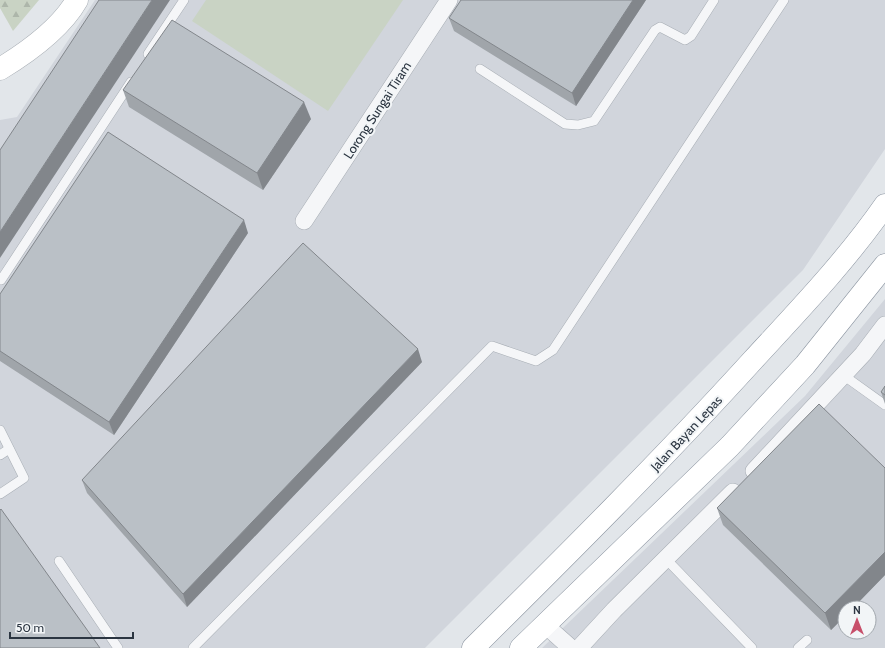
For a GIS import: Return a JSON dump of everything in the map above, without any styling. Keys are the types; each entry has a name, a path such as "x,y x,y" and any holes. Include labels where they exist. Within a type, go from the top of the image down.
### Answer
{"main road":[{"path":"2,63 40,42 71,11 78,0"},
{"name":"Jalan Bayan Lepas","path":"473,648 610,512 695,424 837,268 885,205"},
{"path":"521,648 544,624 730,446 805,365 885,265"}],"street":[{"name":"Lorong Sungai Tiram","path":"304,221 450,0"},
{"path":"544,624 582,646 614,610 752,473 863,354 885,325"}],"lane":[{"path":"145,60 184,0"},
{"path":"480,69 565,124 578,125 594,121 655,30 660,27 685,40 691,36 714,0"},
{"path":"193,648 492,346 536,361 553,350 784,0"},
{"path":"1,280 136,74"},
{"path":"843,375 882,403 885,391"},
{"path":"0,430 24,478 0,494"},
{"path":"0,455 9,449"},
{"path":"666,559 752,648"},
{"path":"58,561 118,648"},
{"path":"798,648 807,640"}],"shaded area":[{"path":"95,0 885,0 885,149 803,270 425,648 0,648 0,120 17,117"},
{"path":"885,299 885,648 542,648 805,396"}],"green space":[{"path":"0,0 39,0 13,31 0,8"},
{"path":"206,0 403,0 328,111 192,21"}],"building":[{"path":"99,0 152,0 0,232 0,150"},
{"path":"461,0 633,0 572,93 449,18"},
{"path":"172,20 304,102 257,173 123,90"},
{"path":"108,132 244,220 109,422 0,351 0,294"},
{"path":"303,243 418,349 183,594 82,480"},
{"path":"885,386 885,395 881,392"},
{"path":"819,404 885,468 885,552 825,613 717,508"},
{"path":"1,509 100,648 0,648"}]}
